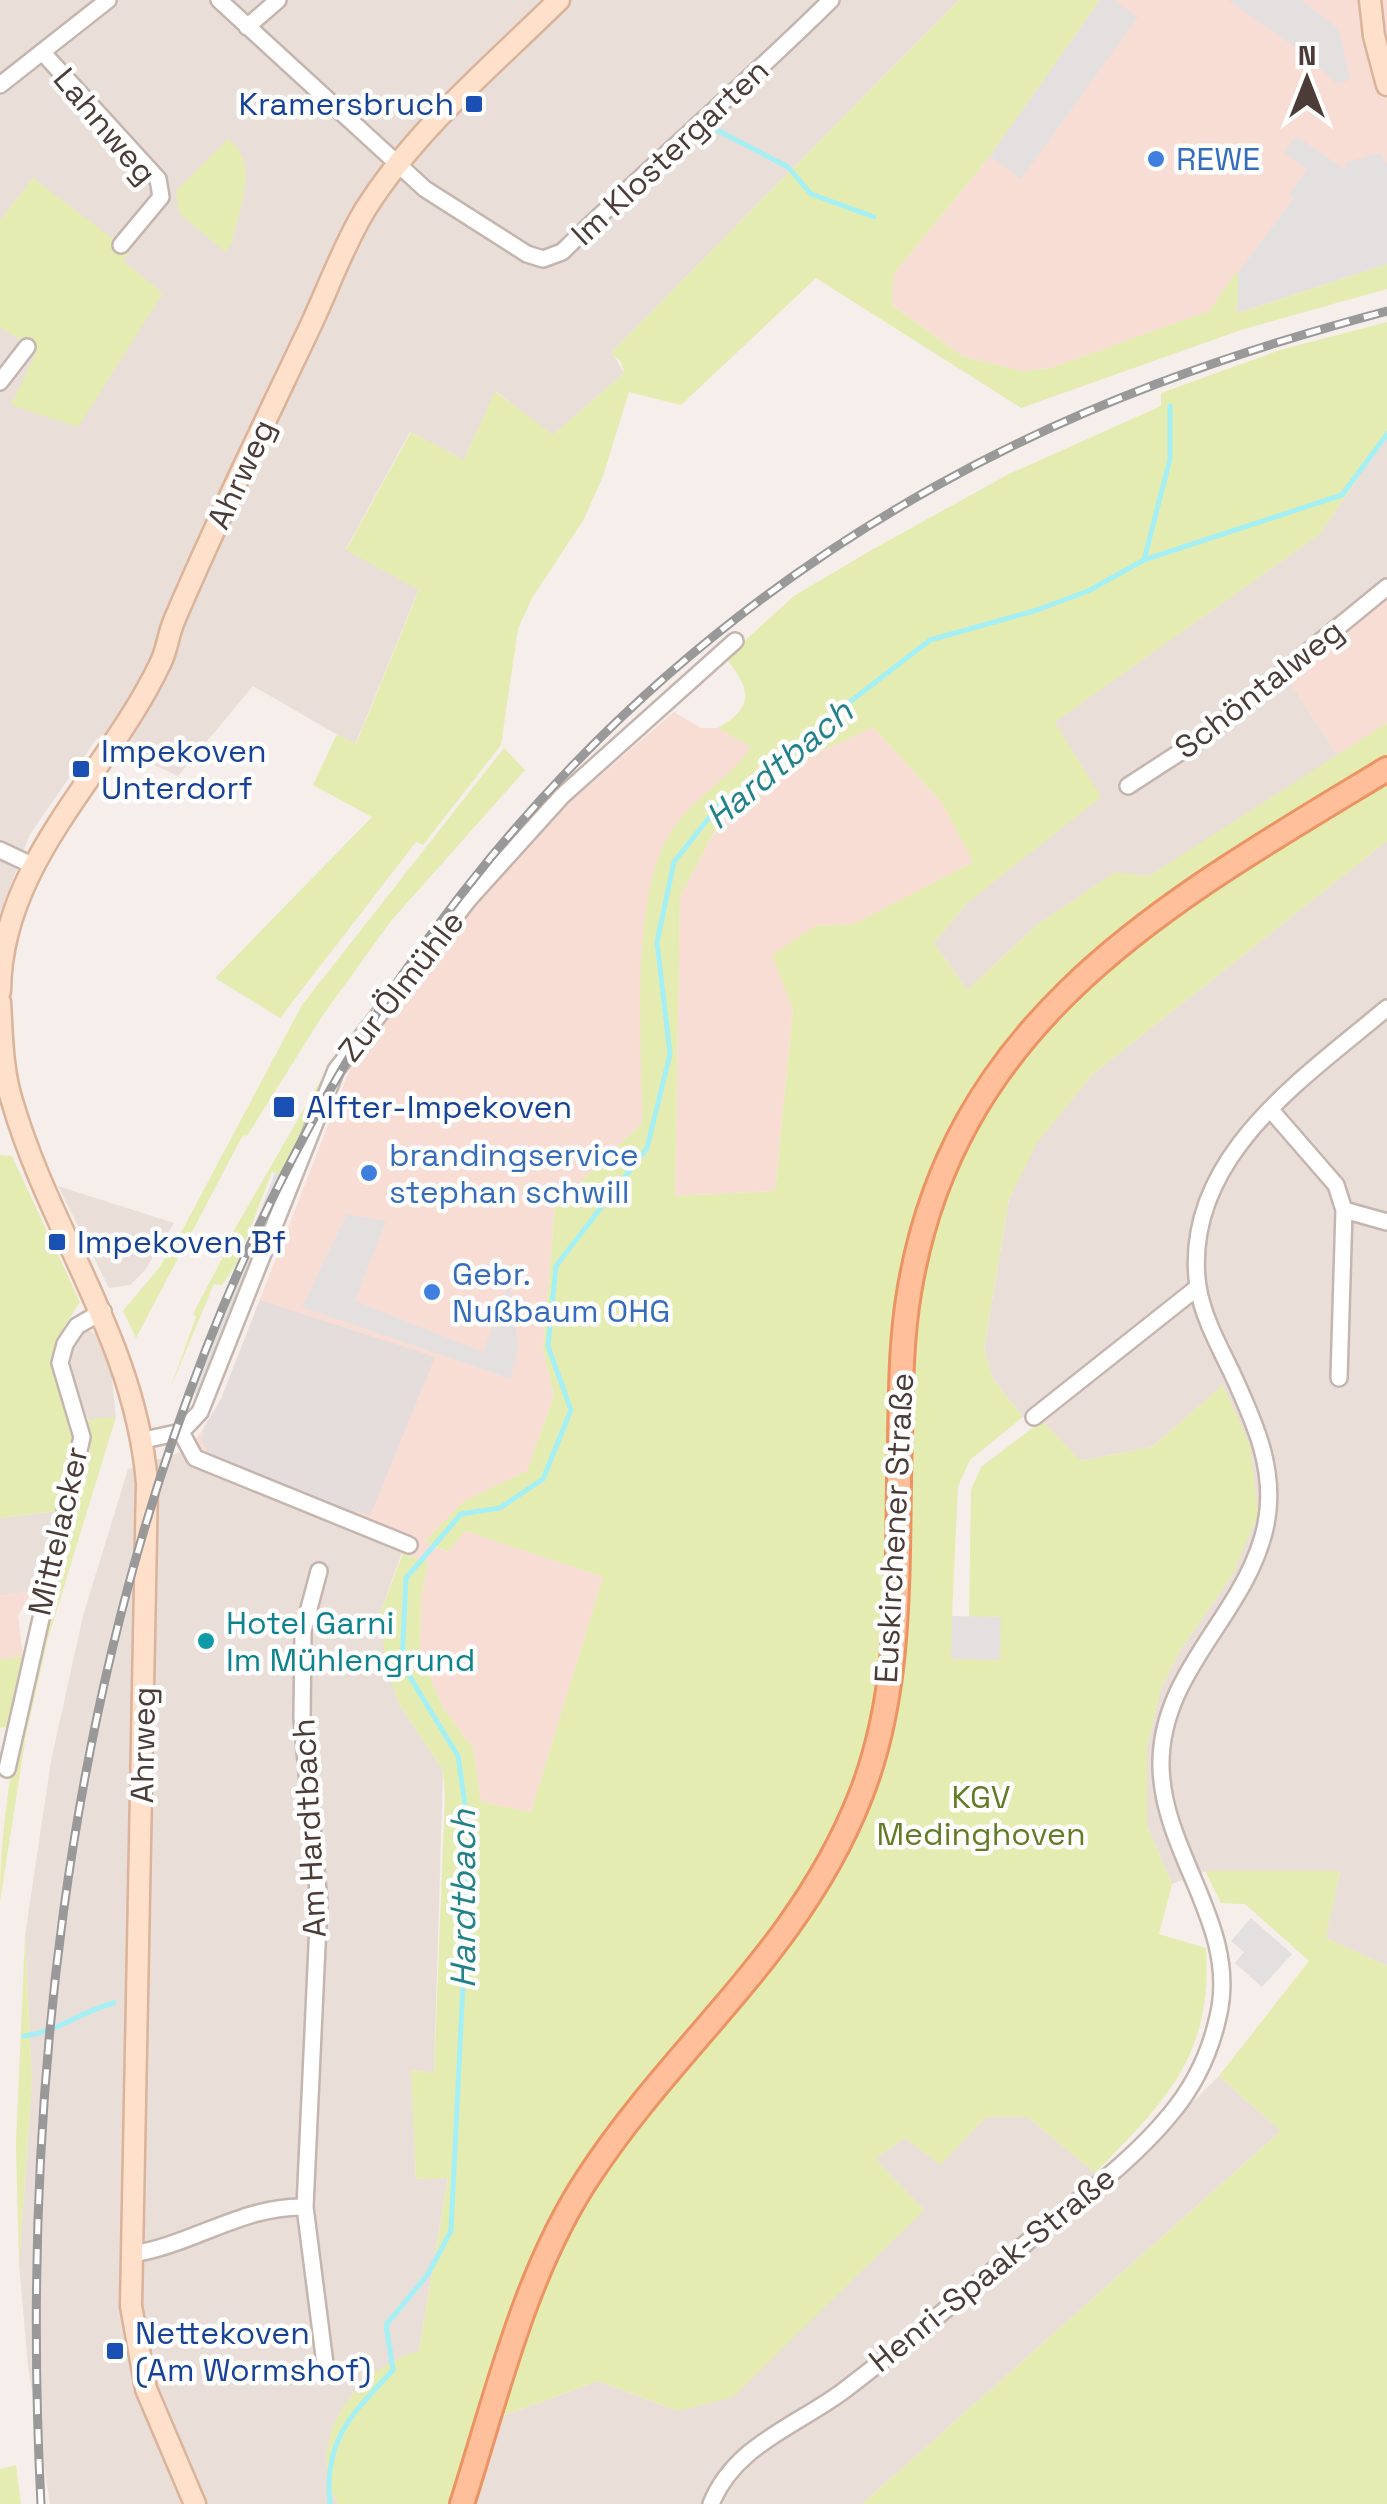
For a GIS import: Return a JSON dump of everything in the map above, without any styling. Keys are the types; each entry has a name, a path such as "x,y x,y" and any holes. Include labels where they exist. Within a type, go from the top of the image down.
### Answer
{"main road":[{"name":"Euskirchener Straße","path":"462,2504 530,2298 559,2226 590,2174 632,2119 785,1936 830,1864 861,1795 882,1724 894,1647 902,1350 910,1290 936,1188 964,1128 1002,1064 1061,994 1148,922 1387,769"}],"street":[{"path":"0,85 108,0"},
{"path":"220,0 399,164"},
{"path":"248,27 278,0"},
{"name":"Ahrweg","path":"0,992 6,936 34,866 52,830 126,727 154,677 222,512 364,212 399,164 559,0"},
{"name":"Im Klostergarten","path":"399,164 426,189 527,254 543,260 562,252 686,131 727,103 831,0"},
{"path":"1370,0 1374,36 1387,85"},
{"name":"Lahnweg","path":"44,54 158,179 161,197 121,245"},
{"path":"0,382 27,347"},
{"name":"Schöntalweg","path":"1128,786 1205,736 1387,587"},
{"name":"Zur Ölmühle","path":"181,1432 200,1412 213,1386 336,1070 468,899 562,796 735,641"},
{"path":"0,850 34,866"},
{"name":"Ahrweg","path":"0,1002 12,1103 39,1177 122,1359 144,1440 147,1483 141,1956 132,2254 136,2353 157,2417 195,2504"},
{"name":"Henri-Spaak-Straße","path":"711,2504 724,2474 738,2459 854,2382 1106,2178 1168,2118 1196,2079 1218,2019 1222,1993 1218,1942 1167,1814 1161,1767 1165,1726 1178,1687 1248,1580 1268,1518 1269,1474 1257,1427 1212,1330 1198,1287 1201,1237 1210,1192 1236,1145 1270,1109 1387,1008"},
{"path":"1270,1109 1336,1185 1344,1210 1339,1378"},
{"path":"1344,1210 1387,1222"},
{"path":"1034,1417 1198,1287"},
{"name":"Mittelacker","path":"6,1769 82,1437 60,1364 65,1344 77,1326 102,1311"},
{"path":"144,1440 181,1432 195,1458 408,1545"},
{"name":"Am Hardtbach","path":"319,1571 303,1631 302,1718 318,1902 305,2206 326,2364"},
{"path":"1222,1993 1238,2002"},
{"path":"132,2254 169,2248 267,2209 305,2206"}],"shaded area":[{"path":"0,0 959,0 612,352 624,373 552,436 496,391 464,460 410,432 346,549 419,589 355,745 253,686 178,776 97,738 30,834 0,913 0,327 37,350 129,253 33,179 0,221"},
{"path":"1100,0 1387,0 1387,264 1237,313 1237,272 1209,311 1051,368 1022,371 964,357 891,304 893,275 990,156"},
{"path":"1100,0 1113,0 1138,17 1021,179 990,156"},
{"path":"1228,0 1301,0 1339,29 1350,80 1337,84 1306,55"},
{"path":"1296,136 1346,170 1346,162 1380,153 1387,164 1387,264 1237,313 1238,273 1294,198 1289,194 1307,170 1284,152"},
{"path":"1387,435 1387,595 1288,678 1339,758 1149,876 1115,873 1037,925 967,990 934,943 967,903 1054,722 1320,534"},
{"path":"1387,595 1387,723 1339,758 1288,678"},
{"path":"674,712 701,728 718,728 751,747 643,932 642,1123 555,1206 543,1348 554,1396 527,1471 464,1501 425,1541 447,1552 465,1531 603,1577 531,1812 481,1802 473,1748 443,1708 420,1652 421,1597 428,1562 403,1553 405,1544 190,1449 221,1399 352,1064 469,912 564,807"},
{"path":"873,727 942,803 973,862 854,924 815,926 793,1008 775,1191 675,1196 680,896 719,823 745,797 820,752"},
{"path":"1387,841 1387,1966 1325,1938 1340,1872 1205,1871 1172,1884 1147,1826 1147,1747 1161,1688 1181,1649 1233,1574 1222,1386 1152,1447 1080,1461 1042,1421 1023,1417 993,1379 984,1349 1009,1199 1037,1142 1092,1075"},
{"path":"275,1173 287,1177 199,1395 189,1391"},
{"path":"58,1186 174,1223 145,1270 130,1285 109,1288"},
{"path":"347,1214 386,1221 355,1301 483,1352 509,1283 518,1345 511,1379 302,1307"},
{"path":"260,1300 435,1357 370,1516 356,1511 353,1515 221,1462 208,1452 202,1440 204,1428 221,1399"},
{"path":"90,1331 100,1337 110,1361 116,1417 108,1421 88,1419 70,1374 73,1343 81,1332"},
{"path":"190,1449 405,1544 381,1611 400,1706 443,1770 434,2073 412,2070 416,2179 448,2177 419,2351 332,2493 338,2504 50,2504 28,2366 19,2264 32,2081 25,1936 51,1761 83,1616 128,1469"},
{"path":"56,1511 32,1591 0,1596 0,1518"},
{"path":"32,1591 18,1616 23,1656 0,1659 0,1596"},
{"path":"952,1616 1001,1617 1000,1660 951,1659"},
{"path":"1251,1918 1292,1954 1262,1987 1235,1963 1244,1952 1231,1941"},
{"path":"1219,2076 1281,2131 862,2504 462,2504 489,2421 598,2381 678,2411 923,2209 875,2159 905,2138 940,2164 986,2117 1028,2117 1095,2173 1105,2189"}],"green space":[{"path":"959,0 1100,0 990,156 893,275 892,305 964,357 1022,371 1051,368 1209,311 1238,270 1238,313 1387,264 1387,289 1241,330 1021,408 816,278 681,405 629,392 603,476 584,519 532,598 518,629 501,745 423,845 416,842 280,1018 215,978 372,817 313,785 337,734 356,744 419,590 346,550 411,432 464,460 495,391 553,435 624,373 621,362 611,353"},
{"path":"228,139 244,160 246,173 232,243 225,252 179,213 176,191"},
{"path":"33,178 130,252 123,261 163,293 78,427 11,405 37,350 0,327 0,221"},
{"name":"KGV Medinghoven","path":"1387,322 1387,435 1320,534 1055,722 1101,797 967,903 934,943 967,990 1037,925 1115,872 1149,876 1387,723 1387,841 1092,1075 1037,1143 1009,1199 984,1349 993,1379 1023,1417 970,1460 958,1486 952,1616 969,1617 971,1490 981,1467 1042,1421 1081,1461 1152,1447 1223,1385 1250,1445 1258,1514 1233,1574 1181,1649 1161,1688 1147,1747 1147,1826 1172,1884 1159,1934 1206,1948 1202,2018 1193,2047 1163,2098 1095,2173 1028,2117 986,2117 940,2165 905,2138 875,2159 924,2210 733,2397 678,2411 598,2381 489,2421 462,2504 338,2504 328,2480 326,2456 331,2432 342,2410 375,2373 396,2359 419,2351 448,2178 416,2179 411,2070 434,2073 443,1770 400,1706 385,1664 381,1611 403,1553 428,1562 421,1597 420,1652 443,1708 473,1748 481,1802 531,1812 603,1577 465,1531 448,1552 425,1541 464,1501 527,1471 554,1396 543,1348 555,1206 642,1123 641,968 650,887 661,852 676,824 751,747 718,728 738,713 745,698 741,681 728,661 730,654 794,596 1007,475 1161,406 1161,393 1280,350","holes":["873,727 942,803 973,862 854,924 815,926 772,955 793,1009 775,1191 675,1196 680,896 719,823 745,797 820,752"]},
{"path":"504,748 525,770 391,921 323,1015 247,1136 243,1135 136,1338 123,1311 159,1268 184,1227 302,1005"},
{"path":"330,1064 287,1177 272,1172 237,1263 222,1285 214,1284 170,1389 196,1317 193,1314 225,1253 222,1251"},
{"path":"0,1155 12,1156 80,1302 66,1324 55,1356 76,1434 73,1462 56,1511 0,1518"},
{"path":"116,1417 47,1642 26,1735 0,1902 2,1844 19,1730 90,1451 88,1419"},
{"path":"23,1656 7,1727 0,1728 0,1659"},
{"path":"1205,1871 1340,1871 1326,1938 1387,1966 1387,2504 862,2504 1281,2131 1219,2076 1309,1961 1245,1904 1221,1903"},
{"path":"25,1936 32,2081 19,2264 16,2144"},
{"path":"16,2465 21,2504 0,2504 0,2469"}],"waterway":[{"path":"715,129 788,167 811,194 874,217"},
{"path":"1144,560 1170,459 1170,406"},
{"name":"Hardtbach","path":"330,2504 331,2462 336,2445 353,2415 393,2370 386,2325 428,2274 451,2231 470,1840 458,1756 402,1664 406,1578 461,1514 500,1508 543,1479 571,1410 548,1346 556,1266 647,1148 670,1054 657,942 674,862 719,805 812,739 838,711 930,640 1034,611 1088,591 1144,560 1342,495 1387,434"},
{"path":"24,2036 114,2003"}],"railway":[{"path":"41,2504 38,2207 63,1912 118,1624 206,1349 329,1092 490,858 691,655 936,486 990,457 1156,384 1387,311"}],"place":[{"name":"Kramersbruch","path":"474,104"},
{"name":"REWE","path":"1156,159"},
{"name":"Impekoven Unterdorf","path":"81,769"},
{"name":"Alfter-Impekoven","path":"284,1107"},
{"name":"brandingservice stephan schwill","path":"369,1173"},
{"name":"Impekoven Bf","path":"57,1242"},
{"name":"Gebr. Nußbaum OHG","path":"432,1292"},
{"name":"Hotel Garni Im Mühlengrund","path":"206,1641"},
{"name":"Nettekoven (Am Wormshof)","path":"115,2351"}]}
